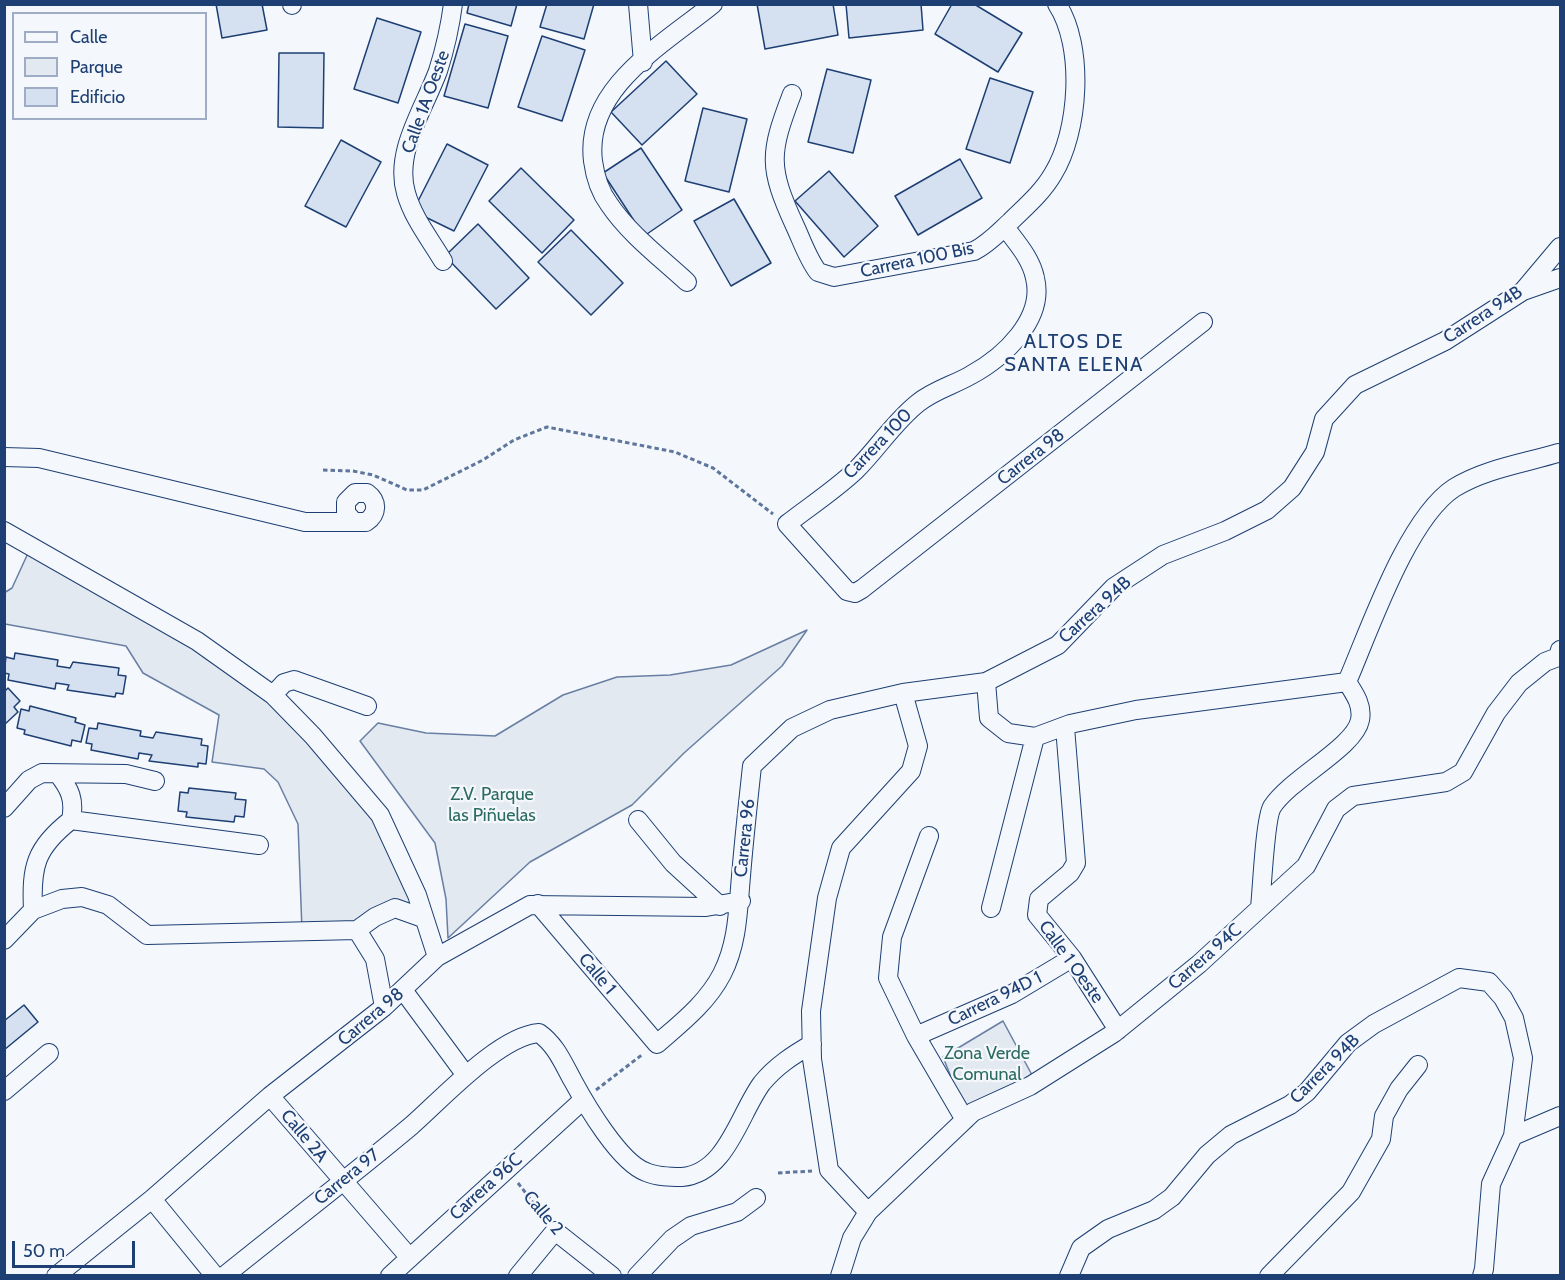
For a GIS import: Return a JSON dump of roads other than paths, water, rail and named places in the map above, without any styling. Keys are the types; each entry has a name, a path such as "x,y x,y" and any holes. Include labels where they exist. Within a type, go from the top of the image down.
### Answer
{"street":[{"name":"Calle 1A Oeste","path":"443,261 412,210 405,190 404,169 413,131 442,59 453,4"},
{"path":"638,4 643,62"},
{"path":"687,282 613,210 605,198 596,173 592,146 602,107 619,83 713,4"},
{"name":"Carrera 100 Bis","path":"792,94 774,145 775,176 779,192 812,264 822,275 834,277 974,251 986,244 1005,227 1053,175 1068,134 1074,100 1074,68 1067,25 1057,4"},
{"name":"Carrera 100","path":"859,591 851,593 843,588 787,524 851,474 897,422 919,402 982,369 1021,333 1032,311 1036,294 1036,278 1024,252 1005,227"},
{"name":"Carrera 94B","path":"986,682 1058,645 1114,587 1163,555 1225,531 1267,510 1292,488 1315,452 1324,420 1355,386 1445,341 1523,291 1560,247"},
{"path":"1523,291 1560,278"},
{"name":"Carrera 98","path":"859,591 1203,322"},
{"path":"1347,682 1405,548 1426,517 1454,489 1486,474 1558,453"},
{"path":"4,457 39,458 305,522 354,522"},
{"path":"4,531 197,641 273,695 313,736 380,815 412,885 437,957"},
{"name":"Carrera 94C","path":"840,1275 852,1238 868,1212 973,1112 1030,1086 1118,1030 1199,964 1306,866 1336,809 1353,796 1446,782 1463,771 1496,713 1519,683 1545,662 1560,656"},
{"path":"273,695 284,683 294,680 367,706"},
{"path":"986,682 989,718 1008,733 1035,737 1065,727 1136,710 1347,682"},
{"name":"Carrera 96","path":"657,1044 698,1008 722,974 734,942 741,901 740,879 752,766 792,728 830,710 903,693 986,682"},
{"path":"1260,908 1270,809 1286,790 1353,735 1360,720 1359,700 1347,682"},
{"path":"868,1212 829,1170 812,1044 811,1011 827,898 841,849 911,771 918,746 903,693"},
{"name":"Calle 1 Oeste","path":"1065,727 1076,863 1070,873 1039,899 1036,908 1037,915 1072,958 1118,1030"},
{"path":"991,908 1035,737"},
{"path":"4,808 29,780 42,773 126,774 155,781"},
{"path":"58,774 72,796 71,820"},
{"path":"33,910 32,875 42,847 50,836 71,820 258,845"},
{"path":"638,820 673,863 720,906"},
{"path":"928,836 892,937 888,978 916,1036 965,1120"},
{"path":"4,940 33,910 62,899 82,897 108,905 147,934 357,930 375,917 395,908 412,885"},
{"name":"Carrera 98","path":"56,1275 152,1199 270,1096 384,1007 437,957 530,904 720,906 741,901"},
{"name":"Calle 1","path":"538,904 657,1044"},
{"path":"395,908 423,918"},
{"path":"357,930 375,959 384,1007"},
{"name":"Carrera 94D 1","path":"916,1036 1012,994 1072,958"},
{"name":"Carrera 94B","path":"1070,1275 1081,1248 1107,1229 1155,1210 1172,1197 1207,1155 1232,1134 1290,1105 1307,1092 1348,1043 1374,1024 1459,978 1489,982 1503,998 1514,1018 1523,1058 1513,1136"},
{"path":"403,990 465,1074"},
{"name":"Carrera 97","path":"224,1275 412,1125 465,1074 526,1034 539,1033 551,1042 584,1100 627,1159 645,1172 672,1177 695,1176 713,1164 762,1083 786,1058 812,1044"},
{"path":"4,1091 49,1053"},
{"path":"1269,1275 1351,1192 1381,1139 1384,1116 1399,1089 1418,1065"},
{"name":"Calle 2A","path":"270,1096 410,1258"},
{"name":"Carrera 96C","path":"390,1275 584,1100"},
{"path":"1483,1272 1491,1184 1513,1136 1560,1116"},
{"path":"637,1275 672,1239 691,1226 737,1212 756,1198"},
{"path":"152,1199 215,1275"},
{"name":"Calle 2","path":"518,1275 555,1231 612,1275"}],"district":[{"name":"ALTOS DE SANTA ELENA","path":"1074,354"}],"park label":[{"name":"Z.V. Parque las Piñuelas","path":"492,805"},
{"name":"Zona Verde Comunal","path":"987,1064"}]}
